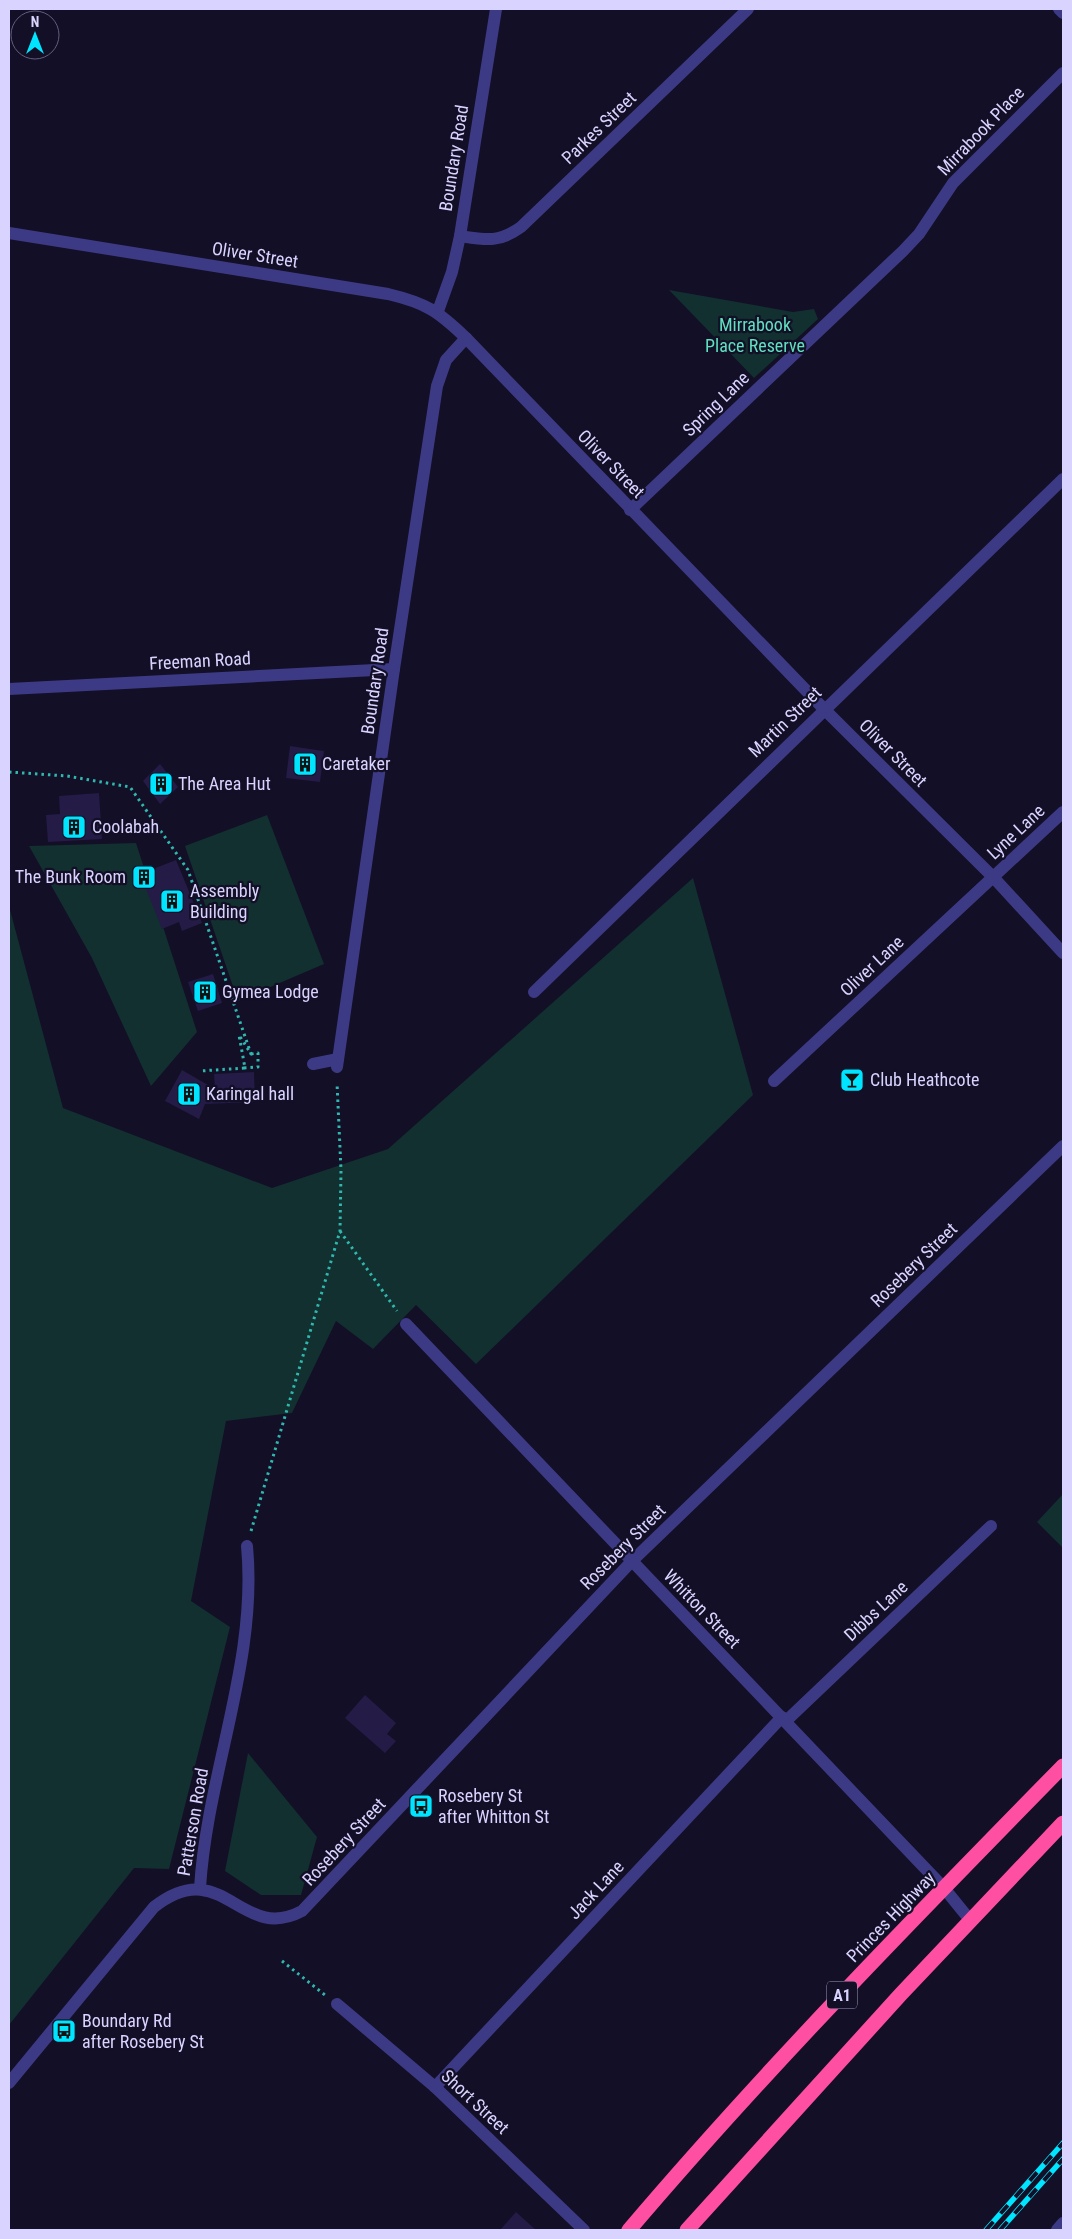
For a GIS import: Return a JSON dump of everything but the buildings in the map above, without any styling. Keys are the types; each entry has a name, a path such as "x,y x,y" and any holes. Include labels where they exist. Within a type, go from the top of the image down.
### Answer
{"highway":[{"name":"Princes Highway","path":"629,2230 674,2177 824,2013 1063,1766"},
{"name":"A1","path":"687,2230 970,1920 1063,1823"}],"street":[{"name":"Boundary Road","path":"438,311 452,272 460,236 496,9"},
{"name":"Parkes Street","path":"460,236 487,240 507,237 521,227 748,9"},
{"path":"1060,9 1063,13"},
{"name":"Mirrabook Place","path":"847,303 919,234 953,183 1063,73"},
{"name":"Oliver Street","path":"9,233 388,294 422,303 438,311 824,709 994,878 1063,953"},
{"name":"Spring Lane","path":"630,510 847,303"},
{"name":"Boundary Road","path":"337,1063 437,386 446,360 466,338"},
{"name":"Martin Street","path":"534,992 1063,479"},
{"name":"Freeman Road","path":"9,689 394,669"},
{"name":"Lyne Lane","path":"994,878 1063,812"},
{"name":"Oliver Lane","path":"774,1081 994,878"},
{"path":"313,1064 337,1063"},
{"name":"Rosebery Street","path":"200,1888 218,1893 254,1914 267,1918 292,1916 302,1910 632,1561 1063,1146"},
{"name":"Whitton Street","path":"406,1324 944,1888 970,1920"},
{"name":"Dibbs Lane","path":"784,1719 991,1526"},
{"name":"Patterson Road","path":"9,2083 154,1907 168,1896 200,1888 203,1848 246,1632 250,1577 247,1546"},
{"name":"Jack Lane","path":"435,2087 784,1719"},
{"name":"Short Street","path":"337,2004 435,2087 584,2230"},
{"path":"1057,2230 1063,2223"}],"path":[{"path":"9,772 67,776 130,787 188,870 250,1054"},
{"path":"244,1068 239,1035 250,1054"},
{"path":"200,1071 258,1067 258,1053 250,1054"},
{"path":"247,1546 340,1231 341,1170 337,1063"},
{"path":"340,1231 406,1324"},
{"path":"282,1961 337,2004"}],"green space":[{"name":"Mirrabook Place Reserve","path":"669,290 793,312 814,309 818,319 754,378"},
{"path":"267,815 324,964 238,1001 185,846"},
{"path":"136,843 197,1032 151,1086 92,958 29,846"},
{"path":"693,878 753,1095 476,1364 416,1305 373,1349 336,1321 292,1413 226,1421 191,1601 230,1627 169,1869 134,1868 9,2025 9,906 63,1108 272,1188 388,1149"},
{"path":"1063,1494 1063,1548 1037,1522"},
{"path":"248,1753 317,1837 301,1895 261,1895 225,1871"}],"railway":[{"path":"986,2230 1063,2143"},
{"path":"1000,2230 1063,2159"}],"place":[{"name":"Caretaker","path":"305,764"},
{"name":"The Area Hut","path":"161,784"},
{"name":"Coolabah","path":"74,827"},
{"name":"The Bunk Room","path":"144,877"},
{"name":"Assembly Building","path":"172,901"},
{"name":"Gymea Lodge","path":"205,992"},
{"name":"Club Heathcote","path":"852,1080"},
{"name":"Karingal hall","path":"189,1094"},
{"name":"Rosebery St after Whitton St","path":"421,1806"},
{"name":"Boundary Rd after Rosebery St","path":"64,2031"}]}
